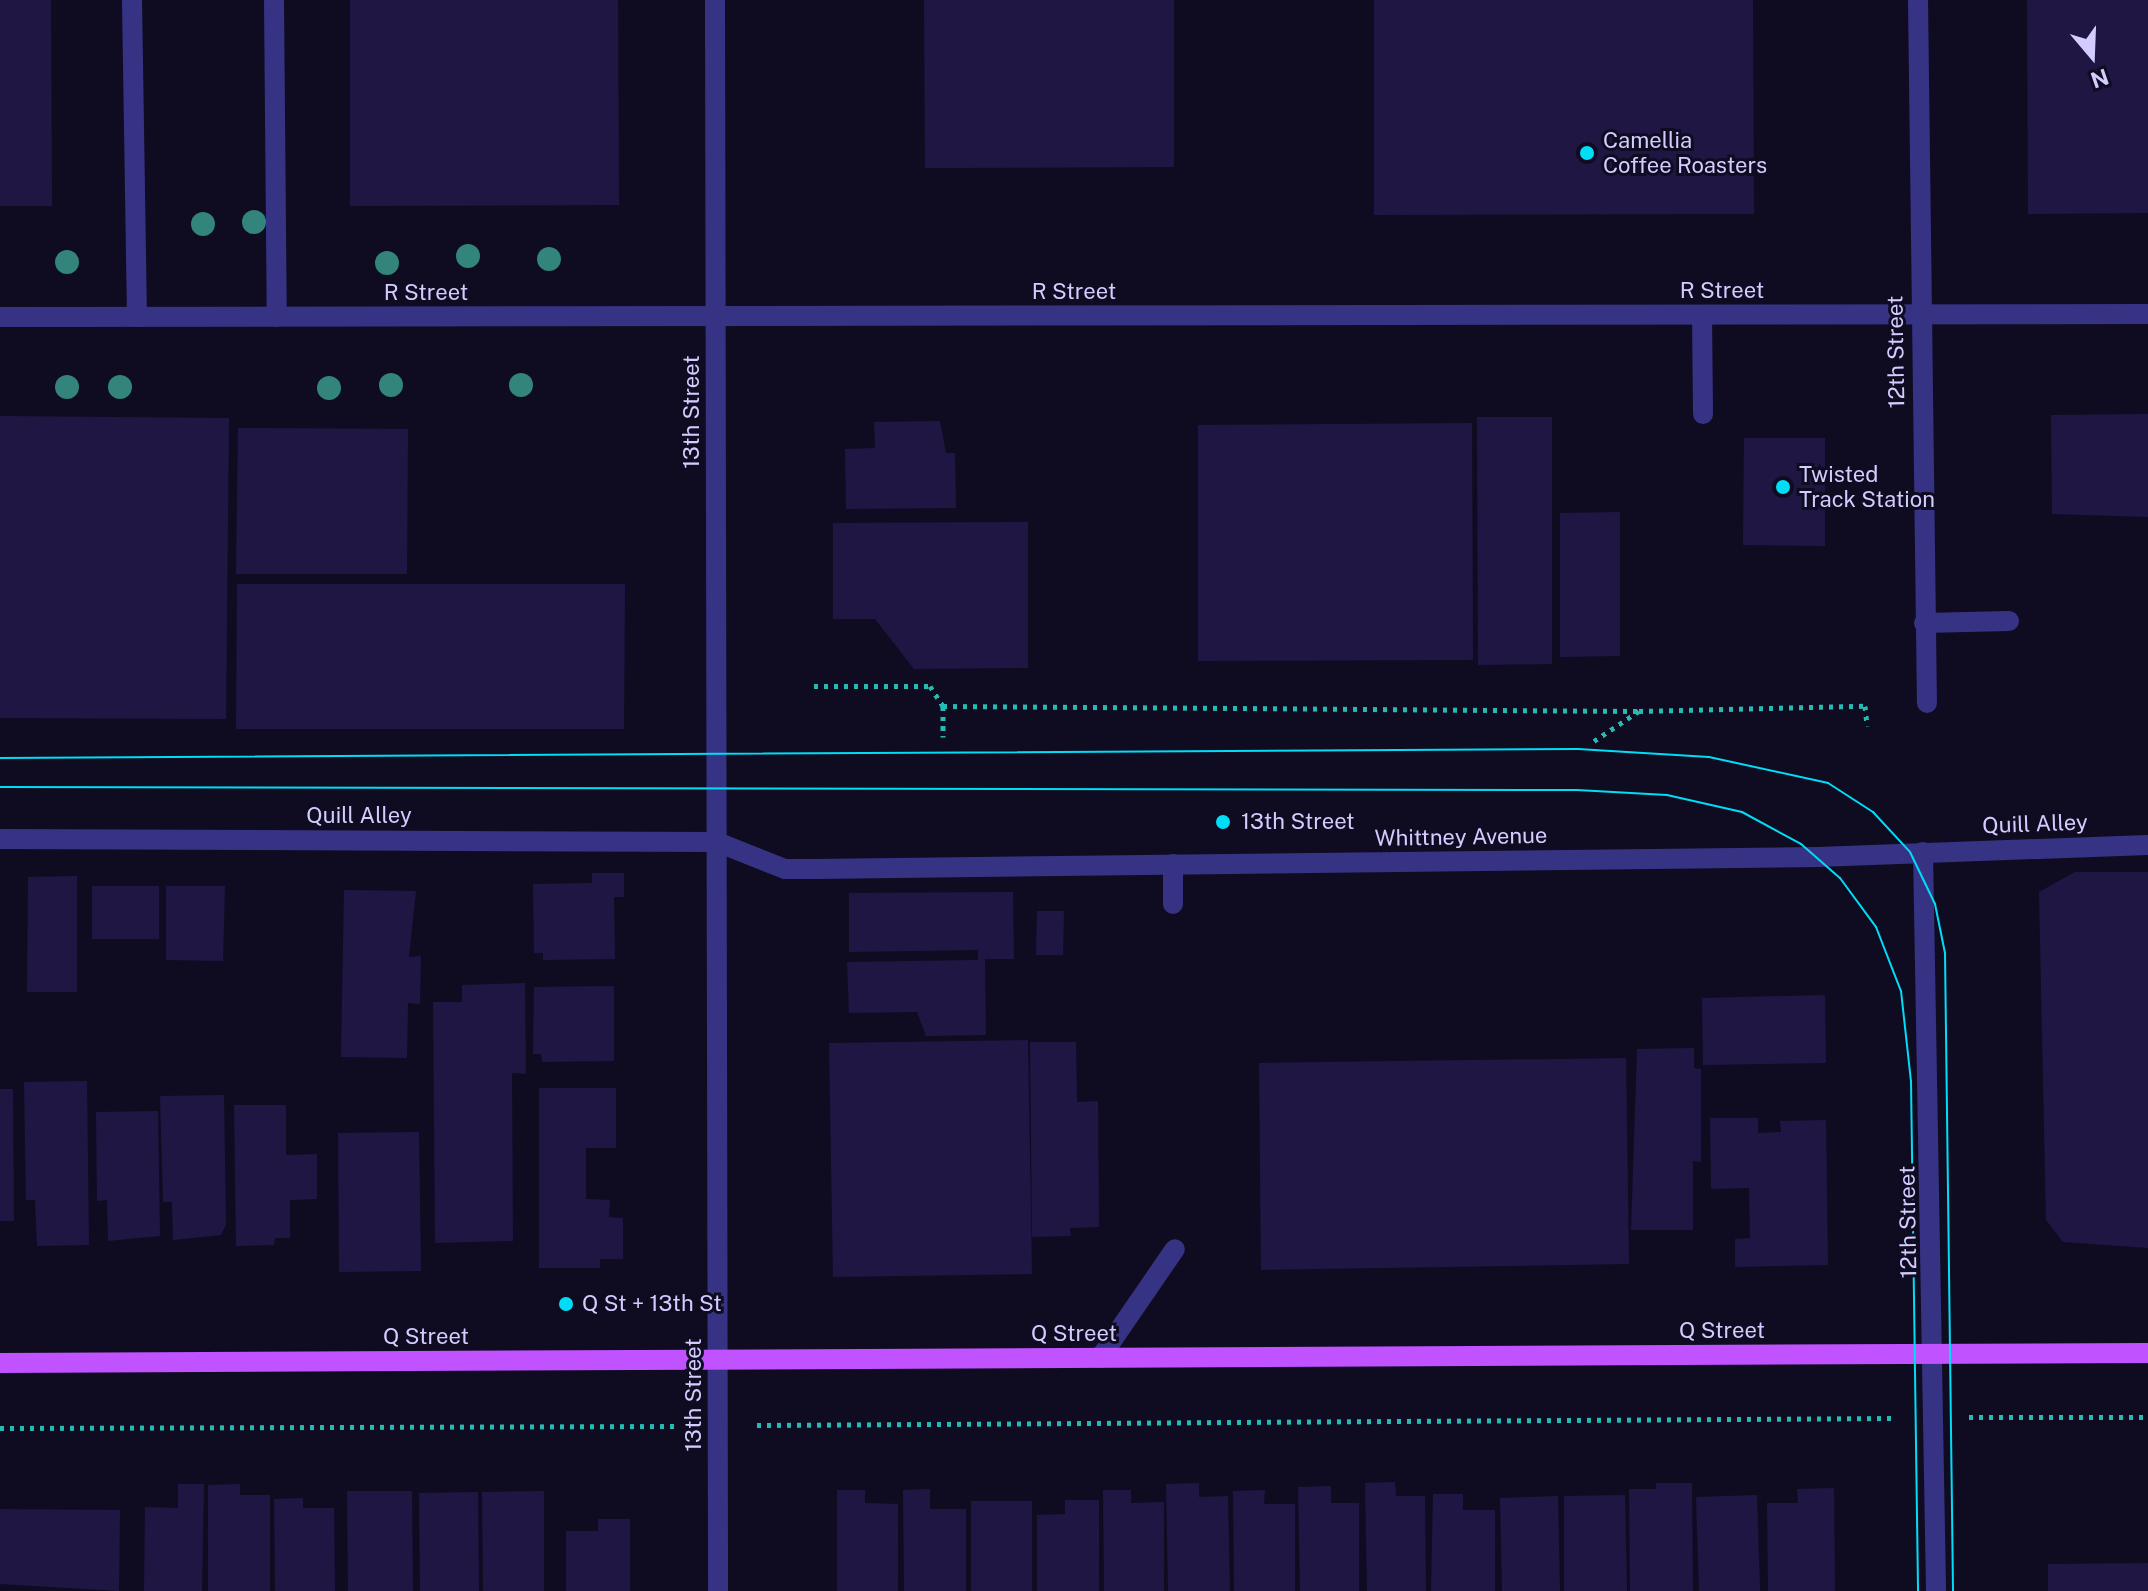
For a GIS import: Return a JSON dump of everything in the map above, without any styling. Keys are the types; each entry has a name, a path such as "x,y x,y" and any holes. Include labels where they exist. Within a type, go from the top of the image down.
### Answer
{"main road":[{"name":"Q Street","path":"0,1363 2148,1353"}],"street":[{"path":"132,0 137,317"},
{"path":"274,0 277,317"},
{"name":"13th Street","path":"715,0 718,1591"},
{"name":"12th Street","path":"1918,0 1919,314 1927,703"},
{"name":"R Street","path":"0,317 2148,314"},
{"path":"1702,315 1703,414"},
{"path":"1924,623 2009,621"},
{"name":"Quill Alley","path":"0,839 717,842"},
{"name":"Whittney Avenue","path":"717,842 785,869 1923,852"},
{"name":"Quill Alley","path":"1923,852 2148,845"},
{"name":"12th Street","path":"1923,852 1936,1591"},
{"path":"1173,864 1173,904"},
{"path":"1100,1358 1175,1249"}],"path":[{"path":"814,686 930,686 943,706 943,737"},
{"path":"943,706 1639,711 1865,706 1867,726"},
{"path":"1594,741 1639,711"},
{"path":"0,1428 2148,1417"}],"building":[{"path":"0,0 51,0 52,206 0,206"},
{"path":"350,0 618,0 619,205 350,206"},
{"path":"924,0 1174,0 1174,167 925,168"},
{"path":"1374,0 1753,0 1754,214 1374,215"},
{"path":"2027,0 2148,0 2148,213 2028,214"},
{"path":"2148,414 2148,517 2052,514 2051,415"},
{"path":"0,416 229,418 226,719 0,718"},
{"path":"1477,417 1552,417 1552,664 1478,665"},
{"path":"940,421 946,453 955,453 956,508 846,509 845,449 875,448 874,422"},
{"path":"1472,423 1473,660 1198,661 1198,425"},
{"path":"238,428 408,429 407,574 236,574"},
{"path":"1744,438 1825,438 1825,546 1743,545"},
{"path":"1620,512 1620,656 1560,657 1560,513"},
{"path":"1028,522 1028,668 914,669 875,619 833,619 833,523"},
{"path":"237,584 625,584 624,729 236,729"},
{"path":"2075,872 2148,872 2148,1248 2063,1242 2046,1220 2039,892"},
{"path":"592,873 624,873 624,897 614,897 615,959 543,960 543,953 534,953 533,884 592,883"},
{"path":"77,876 77,992 27,992 28,877"},
{"path":"92,886 159,886 159,939 92,939"},
{"path":"166,886 225,886 223,961 166,960"},
{"path":"344,890 416,891 409,957 421,956 420,1004 408,1003 407,1058 341,1057"},
{"path":"1013,892 1014,959 985,959 986,1035 926,1036 917,1012 849,1013 847,962 978,960 978,950 849,952 849,893"},
{"path":"1037,911 1064,911 1063,955 1036,955"},
{"path":"525,983 526,1074 512,1073 513,1241 435,1243 433,1002 462,1002 462,985"},
{"path":"614,986 614,1061 542,1062 541,1054 533,1054 534,987"},
{"path":"1825,995 1826,1063 1703,1065 1702,998"},
{"path":"1028,1040 1032,1274 833,1277 829,1043"},
{"path":"1030,1042 1076,1042 1077,1102 1098,1101 1099,1227 1070,1228 1071,1236 1032,1237"},
{"path":"1694,1048 1694,1068 1701,1069 1701,1162 1693,1161 1693,1230 1631,1230 1637,1049"},
{"path":"1626,1058 1629,1264 1261,1270 1259,1063"},
{"path":"87,1081 89,1245 37,1246 35,1200 26,1200 24,1082"},
{"path":"539,1088 616,1088 616,1148 586,1148 586,1199 610,1200 609,1217 623,1218 623,1259 600,1259 600,1268 539,1268"},
{"path":"0,1089 13,1089 14,1221 0,1221"},
{"path":"224,1095 226,1225 221,1235 173,1240 172,1202 163,1202 160,1096"},
{"path":"234,1105 286,1105 286,1155 317,1154 317,1199 290,1200 290,1238 275,1238 274,1245 236,1246"},
{"path":"158,1111 160,1236 108,1241 107,1200 97,1201 96,1112"},
{"path":"1710,1118 1758,1118 1758,1133 1781,1132 1780,1121 1826,1120 1828,1265 1735,1267 1735,1239 1750,1238 1749,1188 1711,1189"},
{"path":"419,1132 421,1271 339,1272 338,1133"},
{"path":"1395,1482 1396,1496 1425,1496 1426,1591 1367,1591 1365,1483"},
{"path":"1199,1483 1199,1497 1228,1496 1230,1591 1168,1591 1166,1484"},
{"path":"1656,1483 1692,1483 1693,1591 1630,1591 1629,1489 1656,1489"},
{"path":"178,1484 204,1484 202,1591 144,1591 145,1507 178,1508"},
{"path":"240,1484 240,1495 270,1495 270,1591 208,1591 208,1485"},
{"path":"1331,1486 1331,1503 1359,1503 1359,1591 1300,1591 1298,1487"},
{"path":"1834,1488 1835,1591 1768,1591 1767,1503 1798,1503 1797,1489"},
{"path":"930,1489 930,1509 966,1509 966,1591 904,1591 903,1490"},
{"path":"837,1490 865,1490 865,1503 898,1504 898,1591 837,1591"},
{"path":"1103,1490 1131,1490 1131,1503 1164,1502 1164,1591 1104,1591"},
{"path":"1265,1490 1264,1504 1295,1504 1295,1591 1234,1591 1233,1491"},
{"path":"347,1491 412,1491 413,1591 348,1591"},
{"path":"544,1491 544,1591 483,1591 482,1492"},
{"path":"478,1492 479,1591 420,1591 419,1493"},
{"path":"1433,1494 1463,1494 1463,1510 1495,1510 1495,1591 1431,1591"},
{"path":"1625,1495 1627,1591 1564,1591 1564,1496"},
{"path":"1757,1495 1760,1591 1699,1591 1696,1497"},
{"path":"1558,1496 1560,1591 1502,1591 1500,1498"},
{"path":"303,1498 303,1508 334,1508 335,1591 275,1591 274,1499"},
{"path":"1065,1500 1099,1500 1099,1591 1037,1591 1037,1515 1065,1514"},
{"path":"971,1501 1032,1501 1032,1591 971,1591"},
{"path":"0,1509 120,1510 119,1591 0,1584"},
{"path":"598,1519 630,1519 630,1591 566,1591 566,1531 598,1531"},
{"path":"2148,1563 2148,1591 2048,1591 2048,1564"}],"tram line":[{"path":"0,758 1578,749 1709,757 1828,783 1873,812 1910,852 1935,904 1945,953 1953,1591"},
{"path":"0,787 1577,790 1667,795 1742,812 1801,844 1840,878 1876,927 1901,991 1911,1081 1918,1591"}],"place":[{"name":"Camellia Coffee Roasters","path":"1587,153"},
{"name":"Twisted Track Station","path":"1783,487"},
{"name":"13th Street","path":"1223,822"},
{"name":"Q St + 13th St","path":"566,1304"}]}
